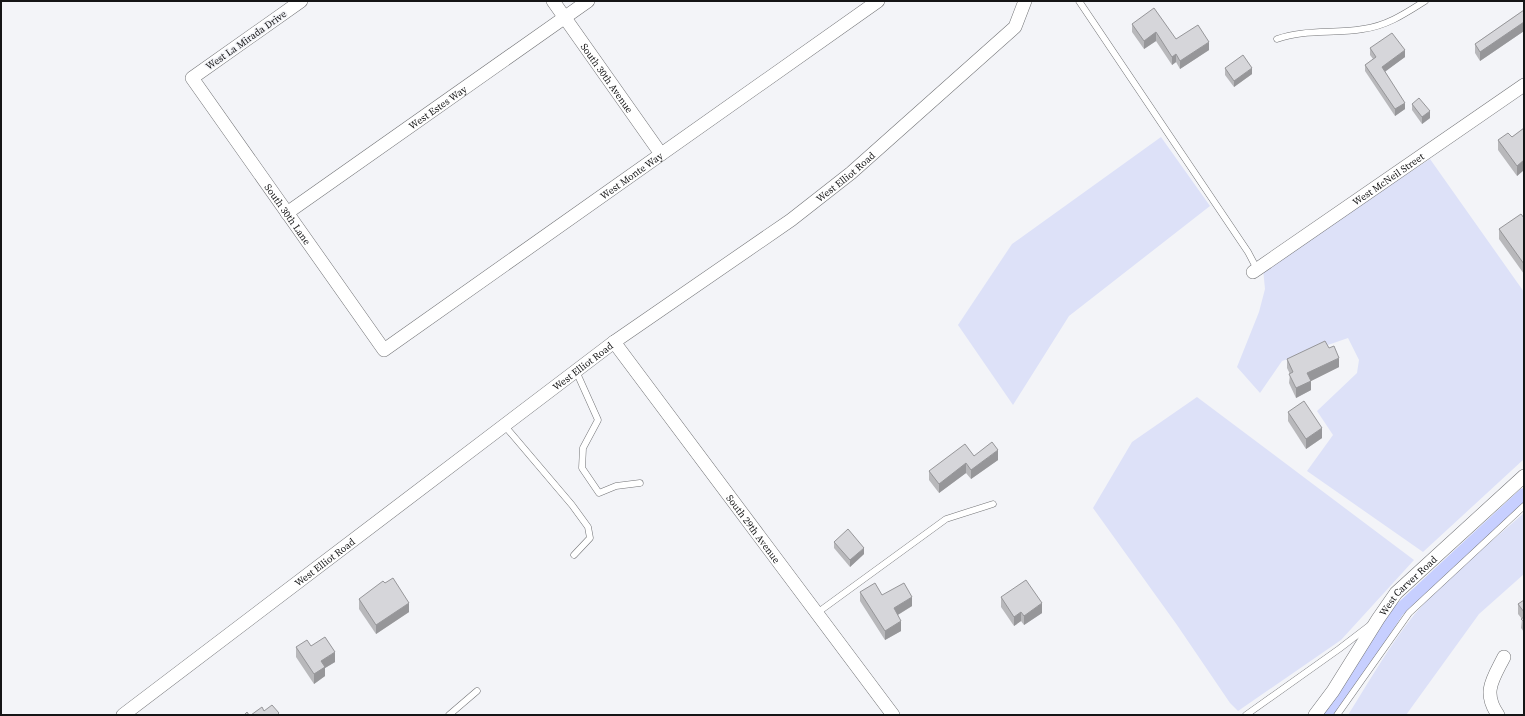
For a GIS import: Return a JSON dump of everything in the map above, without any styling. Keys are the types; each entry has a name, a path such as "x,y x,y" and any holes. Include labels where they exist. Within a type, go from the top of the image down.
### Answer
{"street":[{"name":"West La Mirada Drive","path":"192,78 301,1"},
{"name":"South 30th Avenue","path":"553,1 661,154"},
{"name":"West Estes Way","path":"287,213 588,1"},
{"name":"West Monte Way","path":"384,350 878,1"},
{"name":"West Elliot Road","path":"123,715 614,342 791,220 851,173 1015,27 1024,1"},
{"name":"South 30th Lane","path":"192,78 384,350"},
{"name":"West McNeil Street","path":"1255,271 1524,85"},
{"name":"South 29th Avenue","path":"614,342 893,715"},
{"name":"West Carver Road","path":"1315,715 1333,691 1396,593 1524,476"},
{"path":"1498,715 1491,705 1489,687 1504,657"}],"lane":[{"path":"1079,1 1248,252 1255,271"},
{"path":"1277,38 1293,33 1364,29 1394,20 1425,1"},
{"path":"576,371 598,420 583,448 582,468 599,493 616,486 640,483"},
{"path":"504,425 572,505 588,528 590,538 574,555"},
{"path":"817,613 946,519 993,504"},
{"path":"1337,715 1409,613 1524,506"},
{"path":"1246,715 1339,649 1378,619"},
{"path":"449,715 477,691"}],"shaded area":[{"path":"1161,137 1210,206 1069,316 1013,405 958,325 1012,244"},
{"path":"1430,159 1524,292 1524,459 1423,552 1307,471 1333,435 1317,411 1357,373 1359,360 1348,338 1282,361 1260,393 1237,367 1259,312 1265,289 1263,269"},
{"path":"1197,397 1414,560 1341,640 1238,711 1230,703 1177,625 1093,508 1132,442"},
{"path":"1524,513 1524,574 1479,614 1406,715 1348,715 1405,627 1426,601 1467,562"}],"building":[{"path":"1154,8 1176,39 1198,25 1209,42 1180,61 1176,54 1172,57 1156,32 1144,41 1132,24"},
{"path":"1524,10 1524,22 1480,52 1475,44"},
{"path":"1392,33 1405,50 1382,67 1405,103 1395,109 1365,65 1376,57 1370,48"},
{"path":"1243,55 1252,68 1234,81 1225,68"},
{"path":"1419,98 1430,111 1422,117 1412,104"},
{"path":"1524,128 1524,160 1517,166 1498,140 1508,133 1512,137"},
{"path":"1521,214 1524,218 1524,264 1499,229"},
{"path":"1325,341 1329,348 1334,346 1339,358 1307,373 1311,381 1296,388 1289,374 1293,372 1287,359"},
{"path":"1304,401 1322,428 1306,439 1288,412"},
{"path":"992,442 998,450 971,470 966,463 939,484 929,471 965,444 974,456"},
{"path":"848,529 864,548 850,560 834,542"},
{"path":"393,578 409,603 376,625 359,599 383,581 385,583"},
{"path":"1026,580 1042,603 1024,616 1021,612 1014,617 1001,597"},
{"path":"875,583 882,595 904,583 912,597 894,608 901,621 885,631 860,592"},
{"path":"1524,600 1524,612 1518,604"},
{"path":"325,637 335,652 321,661 325,667 314,674 296,647 307,640 311,646"},
{"path":"272,705 279,713 277,715 251,715 262,707 264,711"}],"waterway":[{"path":"1328,715 1354,679 1398,611 1524,494"}]}
